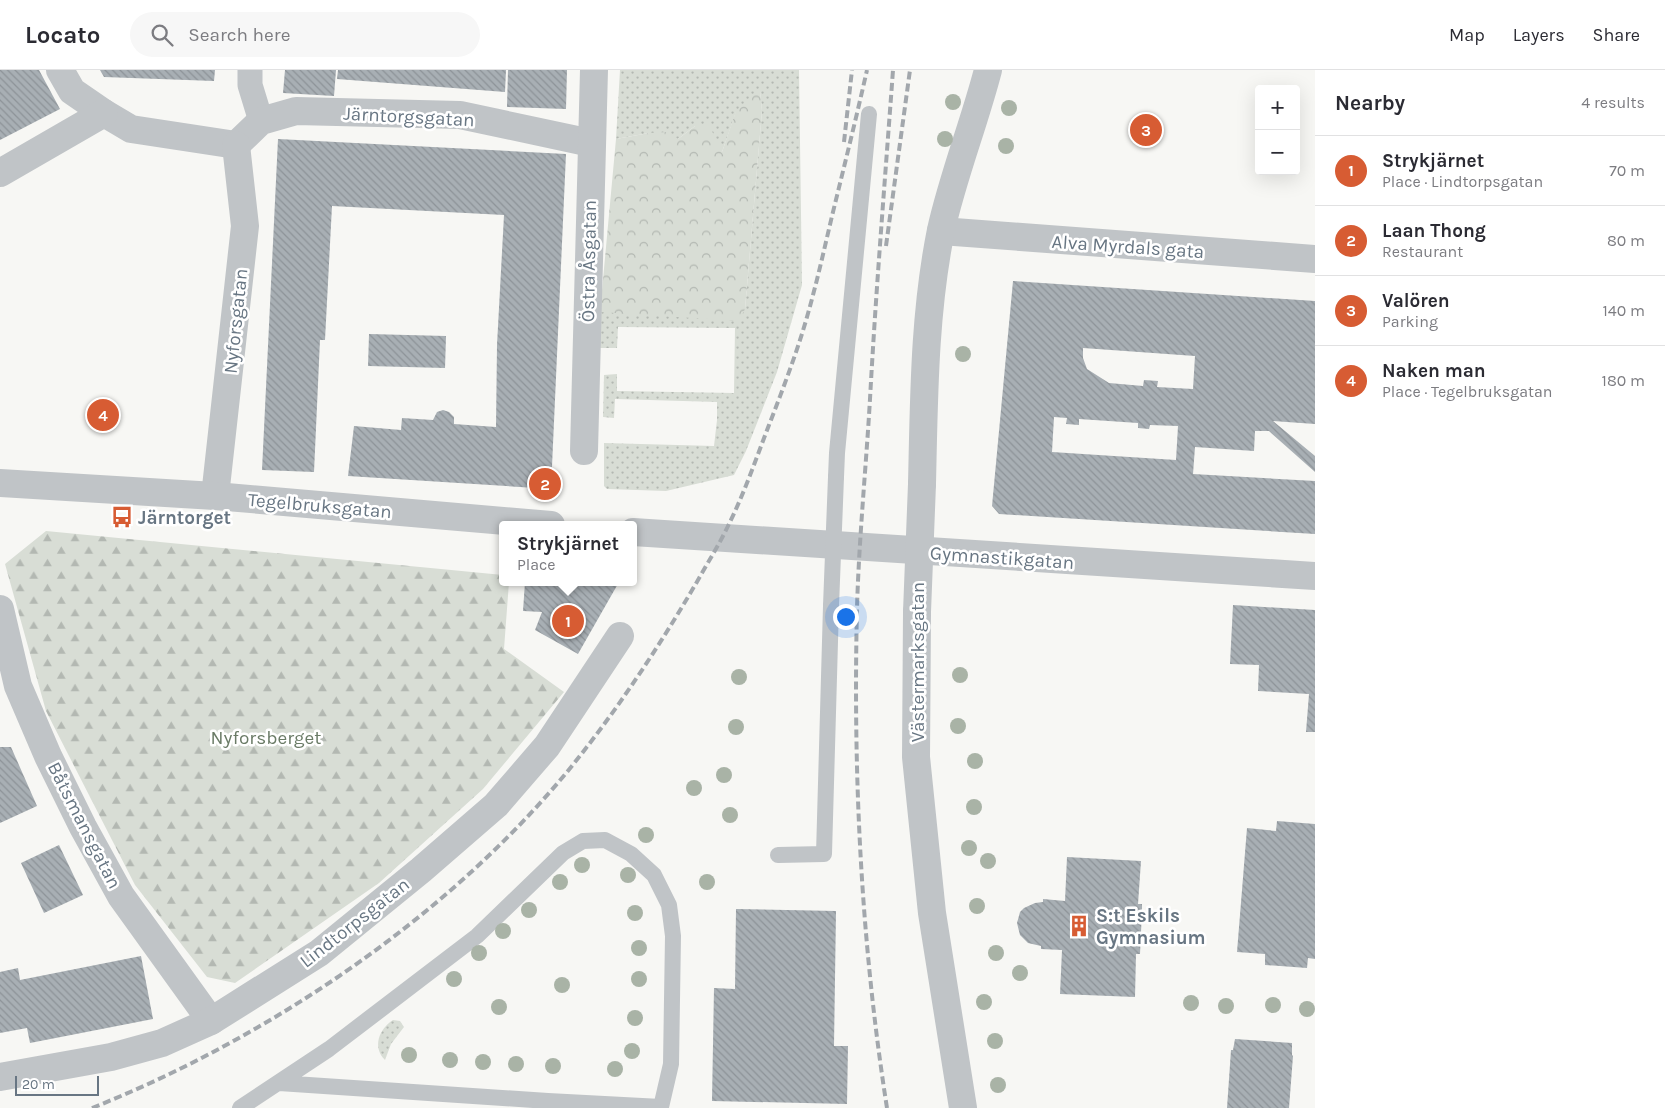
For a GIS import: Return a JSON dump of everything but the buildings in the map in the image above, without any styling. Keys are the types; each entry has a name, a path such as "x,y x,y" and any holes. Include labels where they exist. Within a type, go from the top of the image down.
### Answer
{"street":[{"path":"60,70 72,91 131,129 236,145 261,120 250,85 250,70"},
{"name":"Östra Åsgatan","path":"584,451 594,70"},
{"name":"Västermarksgatan","path":"963,1108 932,913 917,767 917,612 924,362 934,273 941,231 951,190 988,70"},
{"name":"Järntorgsgatan","path":"261,120 296,111 460,115 591,143"},
{"path":"0,173 104,113"},
{"name":"Nyforsgatan","path":"215,496 245,226 236,145"},
{"name":"Alva Myrdals gata","path":"941,231 1315,259"},
{"name":"Tegelbruksgatan","path":"0,483 215,496 505,521"},
{"name":"Gymnastikgatan","path":"637,532 1315,576"},
{"name":"Båtsmansgatan","path":"0,609 18,686 48,756 83,826 121,896 211,1021"},
{"name":"Lindtorpsgatan","path":"0,1077 112,1057 162,1043 211,1021 319,953 421,870 496,805 548,746 620,636"}],"lane":[{"path":"778,855 824,854 837,453 869,114"},
{"path":"240,1108 364,1023 477,936 563,853 583,841 605,840 631,854 654,876 669,905 673,936 671,1064 661,1107 279,1083"}],"green space":[{"path":"620,70 799,70 802,285 777,372 746,451 734,475 666,491 607,489 604,486 604,443 714,446 717,402 615,399 614,418 603,417 604,375 617,374 617,391 734,393 735,328 618,327 617,348 599,348 600,312 745,309 762,111 760,91 736,112 722,152 695,126 678,139 649,133 616,139"},
{"path":"760,90 762,111 745,309 739,321 600,312 616,139 649,133 668,132 678,139 695,126 709,125 722,152 736,111"},
{"name":"Nyforsberget","path":"46,531 499,575 499,586 509,586 504,649 564,692 483,789 379,883 235,983 207,977 135,885 46,711 5,564"},
{"path":"393,1020 400,1021 404,1027 391,1044 385,1060 379,1050 379,1039 384,1028"}],"railway":[{"path":"844,142 852,70"},
{"path":"92,1108 158,1079 223,1046 288,1009 350,968 410,924 466,876 519,825 567,772 603,726 636,679 683,605 721,540 745,489 786,381 806,320 820,269 867,70"},
{"path":"887,1108 878,1046 865,921 858,796 856,671 859,556 893,70"},
{"path":"886,246 910,70"}],"place":[{"name":"Valören","path":"1146,130"},
{"name":"Naken man","path":"103,415"},
{"name":"Laan Thong","path":"545,484"},
{"name":"Järntorget","path":"122,517"},
{"name":"Strykjärnet","path":"568,621"},
{"name":"S:t Eskils Gymnasium","path":"1079,926"}]}
